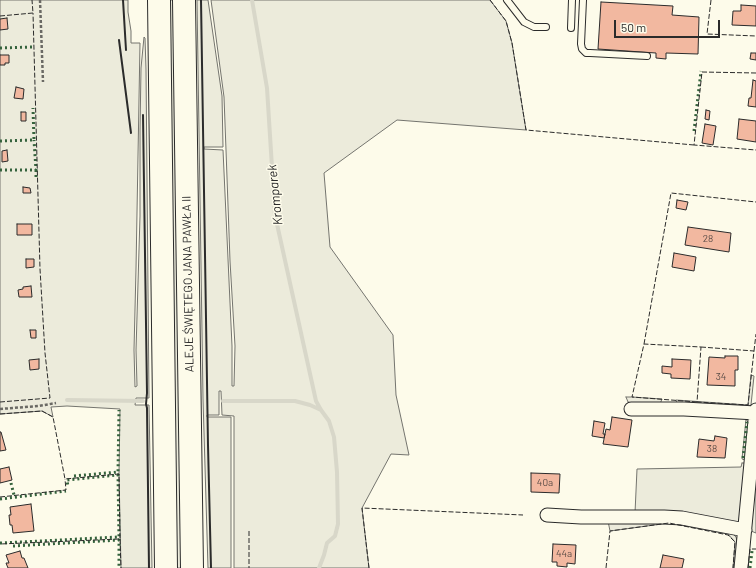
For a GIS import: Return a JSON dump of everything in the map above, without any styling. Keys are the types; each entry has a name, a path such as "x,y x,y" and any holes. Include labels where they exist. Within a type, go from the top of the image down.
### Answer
{"highway":[{"name":"ALEJE ŚWIĘTEGO JANA PAWŁA II","path":"159,0 166,568"},
{"name":"ALEJE ŚWIĘTEGO JANA PAWŁA II","path":"184,0 192,568"}],"street":[{"path":"631,409 684,409 756,412 748,534 741,568"},
{"path":"547,516 647,516 682,518 748,534"}],"lane":[{"path":"507,0 524,22 534,27 546,27"},
{"path":"571,28 572,0"},
{"path":"583,0 582,50 586,53 647,56"}],"path":[{"path":"40,0 43,82"},
{"path":"0,409 56,403"}],"shaded area":[{"path":"0,0 128,0 131,43 140,43 134,350 135,387 137,386 136,350 140,216 141,68 144,37 145,38 149,398 136,398 135,405 149,405 152,568 121,568 119,474 120,409 67,406 51,407 53,417 42,411 0,414"},
{"path":"167,0 175,0 182,568 175,568"},
{"path":"197,0 208,0 222,96 223,147 204,147 204,149 223,150 232,346 232,386 234,386 235,346 230,261 224,97 211,0 490,0 506,21 512,43 526,130 397,120 324,173 330,247 393,335 396,395 409,455 391,454 362,508 369,568 234,568 234,416 222,415 221,391 219,391 219,415 207,415 207,417 231,417 231,568 208,568 203,399"},
{"path":"751,375 754,376 751,405 748,407 677,404 676,400 748,405"},
{"path":"626,397 662,399 660,404 632,403 628,402"},
{"path":"746,419 749,424 745,460 742,459"},
{"path":"742,463 745,463 740,523 635,513 637,469 741,467"},
{"path":"756,466 756,533 751,531"},
{"path":"663,520 733,534 737,541 735,568 733,568 735,542 728,534 669,523 610,531 608,521"}],"building":[{"path":"601,2 673,6 672,15 699,17 698,54 666,53 666,59 656,58 656,53 598,49"},
{"path":"741,5 756,6 756,26 732,25 733,11 741,11"},
{"path":"7,18 8,29 0,30 0,19"},
{"path":"751,53 756,53 756,60 750,59"},
{"path":"0,55 9,55 9,63 0,65"},
{"path":"753,80 756,81 756,107 748,106 749,98 751,98"},
{"path":"16,87 24,89 23,99 14,98"},
{"path":"706,110 710,111 709,120 705,119"},
{"path":"21,112 26,112 26,121 21,121"},
{"path":"739,119 756,121 756,142 737,139"},
{"path":"705,124 716,126 713,145 702,143"},
{"path":"7,150 8,161 2,162 2,151"},
{"path":"23,187 30,188 31,193 23,193"},
{"path":"677,200 688,202 686,210 676,208"},
{"path":"17,224 32,224 32,235 17,235"},
{"path":"688,227 731,233 729,252 685,245"},
{"path":"674,253 696,257 694,271 672,267"},
{"path":"26,259 34,259 34,267 26,268"},
{"path":"31,286 32,297 19,297 18,290 23,289 23,287"},
{"path":"30,330 36,330 36,338 31,338"},
{"path":"725,356 738,356 738,370 735,370 735,386 707,385 709,357 725,358"},
{"path":"39,359 39,369 30,370 29,360"},
{"path":"672,359 691,360 690,379 671,378 671,374 662,373 662,366 672,367"},
{"path":"612,417 632,420 628,447 603,444 606,429 610,430"},
{"path":"594,421 605,423 603,434 605,434 604,438 592,436"},
{"path":"0,432 6,450 0,451"},
{"path":"715,436 727,438 725,458 697,457 699,439 714,441"},
{"path":"9,467 12,480 0,483 0,469"},
{"path":"531,473 560,474 559,493 531,492"},
{"path":"31,504 34,531 13,533 12,525 10,525 10,507"},
{"path":"553,544 576,545 575,564 567,563 567,567 557,566 557,562 552,562"},
{"path":"20,551 28,568 8,568 6,563 9,563 6,555"},
{"path":"663,555 684,559 682,568 660,568"}],"waterway":[{"name":"Kromparek","path":"252,0 267,88 275,215 316,401 329,421 334,437 337,472 338,524 335,536 327,543 319,568"},
{"name":"Kromparek","path":"67,400 143,401"},
{"name":"Kromparek","path":"223,401 295,401 321,410"}],"hedge":[{"path":"0,48 32,47"},
{"path":"694,131 701,71"},
{"path":"0,141 34,140 33,108"},
{"path":"0,170 36,170 34,140"},
{"path":"36,170 36,179"},
{"path":"74,476 118,472 119,410"},
{"path":"743,458 747,422"},
{"path":"0,543 119,537 118,475 67,480 68,487"},
{"path":"11,483 14,495"},
{"path":"0,499 66,491"},
{"path":"13,546 119,540 119,568"},
{"path":"750,568 752,551"}],"fence":[{"path":"0,16 33,13 32,0"},
{"path":"490,0 506,21 512,43 526,130 694,145"},
{"path":"711,0 707,34 756,36"},
{"path":"0,402 50,398 45,353 40,269 33,13"},
{"path":"756,73 702,72 694,145 756,150"},
{"path":"644,344 671,193 756,202"},
{"path":"754,351 756,334"},
{"path":"697,402 632,397 644,344 701,347"},
{"path":"701,347 754,351 748,405 697,402 701,347"},
{"path":"0,414 42,411 53,417 65,479 119,474 120,539 0,544"},
{"path":"0,497 66,490 65,479"},
{"path":"369,568 362,508 523,515"},
{"path":"606,568 610,531 669,523 728,535 735,542 733,568"},
{"path":"249,531 249,568"},
{"path":"120,539 121,568"},
{"path":"748,568 750,549 756,549"}],"wall":[{"path":"123,0 126,50"},
{"path":"201,0 211,568"},
{"path":"119,40 131,133"},
{"path":"143,115 149,568"}]}
